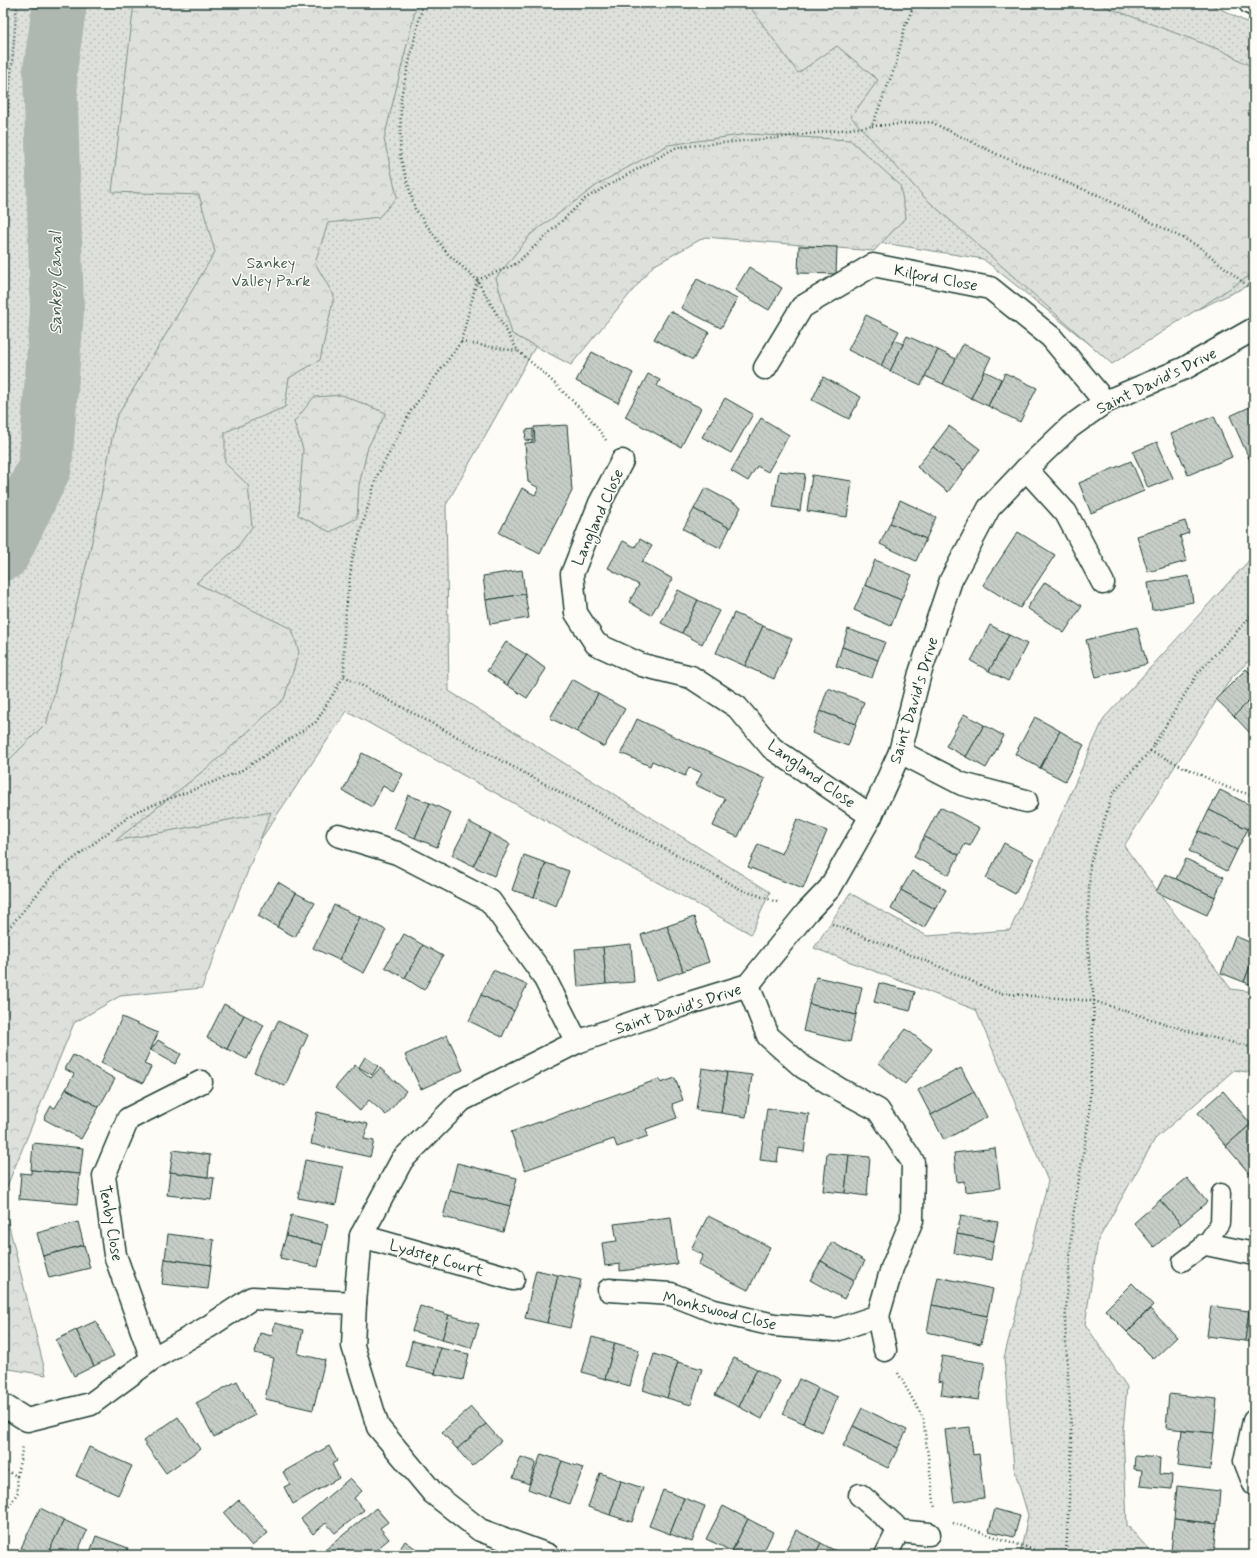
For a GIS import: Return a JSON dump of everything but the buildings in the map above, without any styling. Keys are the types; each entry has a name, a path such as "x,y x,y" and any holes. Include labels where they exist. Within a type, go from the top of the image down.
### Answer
{"street":[{"path":"1250,3 1254,5"},
{"name":"Kilford Close","path":"765,368 802,307 873,265 990,288 1051,337 1105,402"},
{"name":"Saint David's Drive","path":"548,1555 480,1530 433,1493 378,1427 353,1346 361,1236 402,1160 462,1100 577,1042 680,1006 748,985 807,912 830,888 871,816 900,752 920,673 951,580 990,508 1026,469 1070,427 1105,402 1185,368 1254,329"},
{"name":"Langland Close","path":"622,461 600,503 572,574 576,613 596,644 642,665 691,677 737,707 772,748 871,816"},
{"path":"1026,469 1066,513 1103,583"},
{"path":"900,752 962,784 1026,801"},
{"path":"338,835 397,853 490,901 544,975 577,1042"},
{"path":"748,985 768,1036 803,1067 878,1110 914,1162 912,1220 892,1268 878,1316 885,1350"},
{"name":"Tenby Close","path":"152,1360 115,1255 104,1176 128,1119 201,1082"},
{"name":"Lydstep Court","path":"361,1236 513,1279"},
{"path":"1206,1244 1254,1254"},
{"name":"Monkswood Close","path":"609,1290 671,1294 714,1311 774,1325 836,1330 878,1316"},
{"path":"3,1406 27,1420 91,1404 152,1360 208,1327 252,1298 355,1303"},
{"path":"1254,1421 1245,1461 1254,1484"},
{"path":"860,1495 894,1525 898,1531"},
{"path":"898,1531 932,1526"},
{"path":"886,1555 898,1531"}],"lane":[{"path":"1182,1262 1206,1244 1220,1223 1221,1193"}],"path":[{"path":"3,172 17,3"},
{"path":"423,3 401,97 400,156 415,209 447,254 477,280 518,351 589,416 622,461"},
{"path":"872,126 896,64 905,26 915,3"},
{"path":"477,280 516,264 586,198 677,147 776,138 872,126 931,122 1003,157 1100,196 1198,246 1254,291"},
{"path":"3,935 55,873 135,812 239,772 316,722 344,676 344,626 352,560 377,476 412,409 461,342 477,280"},
{"path":"461,342 518,351"},
{"path":"1066,1555 1072,1445 1065,1324 1073,1216 1089,1118 1094,1001 1087,942 1090,864 1113,794 1150,751 1198,673 1254,613"},
{"path":"344,676 742,890 807,912 829,923 931,963 998,993 1094,1001 1198,1034 1254,1048"},
{"path":"1150,751 1226,787 1254,796"},
{"path":"885,1350 923,1418 932,1526 1050,1555"},
{"path":"3,1469 18,1476 18,1492 3,1516"}],"green space":[{"name":"Sankey Valley Park","path":"3,3 1209,3 1254,26 1254,283 1102,354 983,259 702,214 565,294 446,505 449,691 770,892 751,934 347,711 176,965 48,965 3,1065"},
{"path":"134,3 417,3 384,139 397,197 379,217 328,223 315,263 334,296 320,360 289,378 285,407 225,432 225,463 248,485 252,527 236,549 196,583 292,629 299,652 284,699 212,764 115,841 271,812 202,988 120,996 74,1023 3,1196 3,766 47,722 91,546 116,418 215,252 199,195 112,192"},
{"path":"747,3 913,3 929,8 933,3 1096,3 1223,51 1254,68 1254,273 1112,364 924,197 851,117 878,80 837,46 798,73"},
{"path":"748,134 850,140 900,185 906,217 874,251 705,237 653,266 571,365 512,334 496,278 531,234 600,183 668,145"},
{"path":"342,395 386,413 368,447 359,485 357,518 330,532 298,515 303,449 294,422 314,397"},
{"path":"1254,555 1254,656 1231,678 1124,846 1231,989 1254,992 1254,1073 1234,1070 1155,1139 1098,1240 1085,1324 1127,1387 1123,1431 1127,1525 1150,1551 1170,1555 1020,1555 1028,1515 1014,1468 1004,1358 1048,1181 976,1010 814,948 850,893 927,936 1010,930 1104,718"},
{"path":"3,1202 46,1375 3,1368"}],"waterway":[{"name":"Sankey Canal","path":"3,554 45,467 57,311 50,70 60,3"}]}
